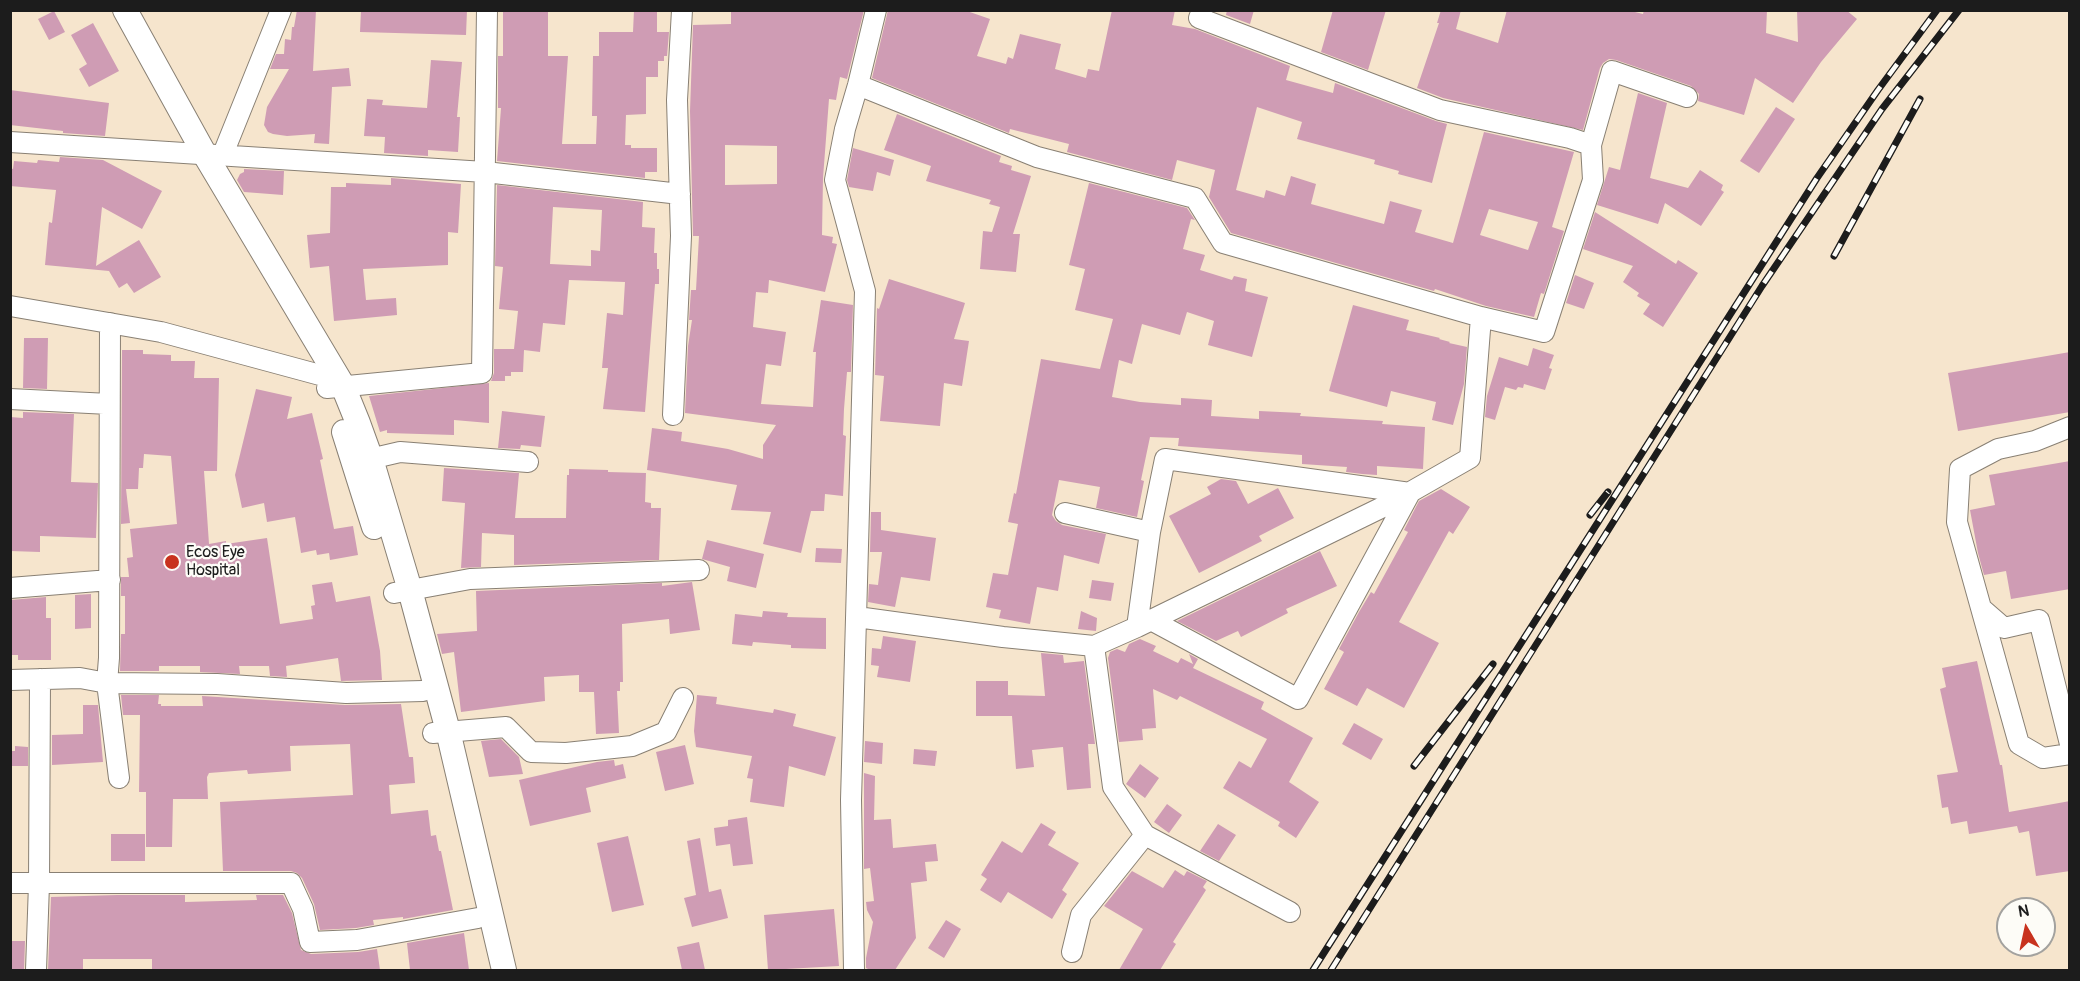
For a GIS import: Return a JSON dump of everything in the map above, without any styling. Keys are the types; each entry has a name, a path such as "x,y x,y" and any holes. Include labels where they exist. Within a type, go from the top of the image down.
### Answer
{"street":[{"path":"112,10 206,153"},
{"path":"125,10 206,153 330,383 363,461 402,591 504,970"},
{"path":"206,153 281,10"},
{"path":"10,306 161,332 330,383 482,373 487,10"},
{"path":"673,415 681,236 677,100 682,10"},
{"path":"855,970 851,800 866,291 835,180 845,129 876,10"},
{"path":"1202,10 1200,18 1440,110 1570,138 1591,145"},
{"path":"858,85 1038,157 1195,198 1223,243 1481,317 1544,332 1593,180 1591,145 1612,71 1687,97"},
{"path":"10,142 485,172 680,194"},
{"path":"857,617 1003,637 1094,646 1144,623 1410,494 1470,458 1481,317"},
{"path":"110,323 110,580 107,683 119,778"},
{"path":"10,399 110,404"},
{"path":"2070,427 2035,441 1998,448 1960,469 1957,522 2019,744 2043,758 2070,754"},
{"path":"363,461 400,452 528,462"},
{"path":"1144,623 1150,532 1165,459 1410,494"},
{"path":"1144,623 1298,699 1410,494"},
{"path":"1065,513 1150,532"},
{"path":"402,591 470,579 699,570"},
{"path":"10,588 110,580"},
{"path":"402,591 423,691 441,732 478,918 491,970"},
{"path":"1981,608 2004,627 2039,620 2070,744"},
{"path":"1094,646 1113,787 1145,835 1290,912"},
{"path":"10,680 80,678 107,683 217,684 346,693 423,691"},
{"path":"36,970 39,884 40,679"},
{"path":"441,732 506,727 531,752 566,753 632,746 666,732 683,698"},
{"path":"1072,952 1082,915 1145,835"},
{"path":"10,883 291,883 303,909 310,942 357,940 478,918"}],"building":[{"path":"297,10 316,10 313,71 349,68 351,86 332,87 329,144 314,143 315,134 287,136 273,134 268,132 264,125 267,107 289,69 270,69 276,54 284,54 285,39 291,40"},
{"path":"361,10 467,10 466,35 360,32"},
{"path":"503,10 548,10 548,56 568,56 562,144 596,144 597,116 592,116 593,56 599,56 599,32 633,32 634,10 657,10 657,32 669,32 667,56 664,56 664,61 658,61 658,77 646,77 646,114 626,115 625,145 631,145 631,148 657,148 657,172 645,172 645,178 497,161 501,108 498,108 498,56 503,56"},
{"path":"731,10 864,10 847,79 840,77 836,100 829,99 823,178 822,235 833,237 832,243 837,244 825,292 769,280 768,293 756,292 753,327 786,332 781,366 766,364 761,404 813,407 816,352 813,352 821,300 853,305 851,372 847,372 844,409 843,435 846,436 843,496 825,494 824,511 811,511 801,553 763,544 771,512 731,510 737,485 647,470 652,428 682,432 681,441 728,449 763,459 763,445 776,425 685,413 688,346 692,320 689,320 691,290 696,290 699,236 693,236 690,111 693,25 731,24","holes":["725,145 777,146 777,184 725,185"]},
{"path":"888,10 964,10 990,19 977,56 1006,64 1008,57 1013,59 1020,34 1061,44 1055,69 1086,78 1088,69 1099,71 1112,10 1175,10 1172,25 1195,29 1290,66 1286,80 1333,93 1335,83 1447,124 1432,183 1398,174 1399,171 1374,164 1375,160 1297,139 1302,122 1257,107 1236,190 1264,198 1266,190 1285,196 1291,176 1316,184 1311,204 1384,224 1390,201 1422,210 1415,232 1453,243 1484,132 1574,152 1552,227 1564,231 1544,294 1541,293 1534,317 1486,306 1435,289 1434,291 1231,233 1209,197 1215,170 1177,160 1172,180 1067,152 1069,144 1010,129 1009,133 872,78","holes":["1489,209 1538,222 1528,250 1480,235"]},
{"path":"1227,10 1254,10 1250,24 1226,15"},
{"path":"1333,10 1386,10 1368,70 1321,52"},
{"path":"1441,10 1461,10 1456,29 1498,43 1507,10 1627,10 1643,14 1644,10 1767,10 1766,33 1798,42 1797,10 1846,10 1857,19 1821,62 1793,103 1755,78 1744,115 1698,101 1699,94 1691,86 1609,59 1600,68 1583,130 1443,98 1417,88 1439,23 1437,23"},
{"path":"54,11 65,32 49,40 38,19"},
{"path":"93,23 119,71 89,87 79,69 87,64 71,35"},
{"path":"431,60 462,62 457,117 460,117 458,152 428,150 428,156 384,153 385,137 364,136 367,99 383,100 382,105 427,108"},
{"path":"10,90 109,103 105,136 63,133 63,131 10,125"},
{"path":"1638,93 1667,103 1650,178 1688,188 1700,170 1723,185 1721,190 1724,192 1701,226 1665,203 1658,224 1597,205 1609,167 1620,170"},
{"path":"1776,107 1795,119 1759,173 1740,161"},
{"path":"897,114 1001,156 999,162 1012,166 1011,170 1031,176 1013,234 1020,234 1016,272 980,269 983,231 992,232 1000,207 989,204 991,200 926,181 931,166 884,150"},
{"path":"853,148 894,160 890,176 877,172 873,191 849,187 847,180"},
{"path":"60,157 103,160 162,191 142,229 102,207 96,266 139,240 161,277 134,293 127,283 119,288 109,271 45,265 49,222 52,223 56,190 10,186 10,168 13,169 14,161 59,162"},
{"path":"244,169 284,171 283,195 244,192 237,180"},
{"path":"391,178 461,184 458,233 448,232 448,265 363,269 366,300 396,298 397,315 334,321 329,266 310,268 307,235 330,233 331,187 346,187 346,183 391,185"},
{"path":"1089,183 1187,208 1195,220 1191,219 1183,249 1205,255 1200,270 1232,280 1234,276 1247,279 1245,291 1268,297 1252,357 1208,345 1214,321 1187,312 1180,335 1142,324 1132,364 1119,360 1112,397 1181,405 1181,398 1212,400 1211,416 1259,419 1259,411 1301,413 1300,416 1383,421 1382,424 1425,427 1423,469 1377,466 1377,475 1362,474 1346,472 1347,467 1302,464 1302,455 1178,446 1179,438 1150,437 1141,480 1144,481 1137,517 1096,508 1100,487 1059,480 1052,515 1056,521 1062,525 1106,534 1099,564 1064,555 1058,591 1037,587 1030,624 999,618 1001,610 986,607 993,573 1008,575 1018,524 1008,522 1014,493 1016,494 1041,359 1100,369 1113,319 1075,310 1085,269 1069,265"},
{"path":"497,185 643,202 642,227 655,228 654,253 657,253 657,269 659,269 659,284 655,284 645,412 603,409 608,368 602,368 607,313 623,315 625,282 569,280 565,325 543,323 540,352 524,350 523,372 511,372 511,376 505,376 505,381 491,381 494,373 494,349 514,349 518,311 499,309 503,267 495,266","holes":["553,207 602,210 600,251 591,250 591,266 550,264"]},
{"path":"1595,212 1676,264 1678,260 1698,273 1663,327 1643,314 1650,304 1637,296 1639,293 1623,282 1633,266 1583,249"},
{"path":"1575,275 1594,283 1584,309 1566,303"},
{"path":"889,279 965,303 954,339 969,341 962,386 944,383 940,426 880,421 884,376 875,375 877,308 879,309"},
{"path":"1353,305 1409,320 1406,330 1467,347 1464,384 1453,425 1432,420 1436,402 1391,391 1387,407 1329,391"},
{"path":"24,338 48,338 47,389 23,388"},
{"path":"1533,348 1554,355 1545,390 1524,384 1523,388 1518,387 1516,390 1505,387 1495,420 1485,417 1487,396 1499,357 1528,366"},
{"path":"122,350 143,350 143,354 171,355 171,361 195,361 194,378 219,378 217,471 204,471 209,544 267,538 280,624 313,619 311,606 315,605 312,585 332,582 336,602 370,596 380,651 382,680 341,681 338,658 286,666 287,677 270,676 269,666 239,666 240,674 200,672 200,666 159,666 159,671 120,671 121,634 125,634 125,596 121,596 121,577 129,577 127,558 133,557 130,529 177,524 171,456 144,454 143,468 139,468 138,489 126,489 130,523 121,524"},
{"path":"2070,352 2070,412 1958,431 1948,373"},
{"path":"489,383 489,423 454,420 454,435 387,433 387,430 380,432 369,396"},
{"path":"256,389 292,397 287,419 312,413 323,459 320,460 334,529 353,526 358,555 330,560 329,553 317,555 316,550 301,553 295,517 267,522 264,503 242,508 235,475"},
{"path":"502,411 545,416 541,447 521,445 520,449 498,448"},
{"path":"23,412 74,414 71,482 98,483 96,538 40,536 40,552 10,551 10,417 23,418"},
{"path":"2070,461 2070,589 2011,599 2006,571 1984,575 1970,510 1995,505 1989,475"},
{"path":"444,468 519,473 515,518 566,518 569,469 646,473 645,502 651,503 651,508 661,508 659,560 514,565 514,535 482,533 481,567 461,568 465,503 442,501"},
{"path":"1221,479 1236,481 1248,504 1278,488 1294,518 1259,536 1262,541 1199,573 1169,516 1211,494 1207,487"},
{"path":"1441,489 1470,507 1453,534 1449,531 1399,622 1439,643 1404,708 1367,688 1357,706 1324,689 1344,652 1339,649 1371,592 1374,594 1408,532 1404,530 1419,501"},
{"path":"871,512 881,512 881,530 936,538 930,581 901,577 895,607 868,602 869,584 878,585 882,552 870,552"},
{"path":"707,540 764,554 756,588 727,581 730,567 702,559"},
{"path":"816,548 842,549 841,563 815,562"},
{"path":"1320,551 1337,586 1286,609 1288,613 1241,637 1238,631 1216,641 1177,621"},
{"path":"1092,580 1114,583 1111,601 1089,598"},
{"path":"692,582 700,630 670,634 669,619 622,624 623,682 620,682 620,691 617,691 619,733 596,734 594,692 579,692 579,675 544,677 545,701 461,712 454,652 442,654 437,634 477,631 476,591 662,583 662,586"},
{"path":"91,594 91,628 75,629 75,595"},
{"path":"46,597 46,618 51,618 51,660 18,660 18,655 10,655 10,600"},
{"path":"763,611 788,613 787,617 826,618 826,649 791,648 791,645 753,642 752,646 732,644 735,614 762,617"},
{"path":"1081,611 1097,618 1096,631 1078,629"},
{"path":"883,636 916,641 910,682 877,677 879,666 871,665 872,648 881,649"},
{"path":"1140,639 1156,646 1153,651 1178,663 1181,658 1193,664 1189,654 1198,659 1193,668 1264,702 1261,709 1313,738 1289,782 1319,802 1296,838 1278,826 1280,822 1223,788 1239,761 1251,768 1267,739 1180,696 1177,700 1153,689 1156,728 1142,729 1143,740 1119,742 1108,658 1110,652 1117,649 1125,652 1129,644"},
{"path":"1041,653 1063,655 1064,663 1084,661 1095,744 1088,744 1091,788 1067,790 1063,747 1032,750 1034,767 1016,769 1012,716 976,716 976,681 1008,681 1008,695 1045,696"},
{"path":"1977,661 2000,765 2002,765 2009,812 2070,801 2070,871 2036,876 2029,831 2019,833 2017,826 1969,834 1967,821 1951,824 1948,807 1942,808 1937,775 1958,772 1940,689 1946,687 1942,668"},
{"path":"121,695 159,695 158,704 161,706 203,706 202,696 345,705 401,704 409,757 413,757 415,783 389,785 391,814 428,810 431,836 436,835 439,851 441,851 453,910 403,919 403,917 373,920 374,925 356,928 320,930 314,904 302,878 297,873 291,871 223,871 220,802 353,795 350,744 290,746 291,771 248,774 247,770 209,773 207,777 208,799 173,799 172,847 146,847 146,792 139,792 140,715 123,715"},
{"path":"697,695 717,697 716,704 773,713 774,709 796,714 793,726 836,737 825,776 789,766 784,807 750,802 753,779 747,778 752,756 696,747 694,731"},
{"path":"83,705 98,705 103,762 52,765 52,735 83,734"},
{"path":"1354,723 1383,739 1371,760 1342,744"},
{"path":"501,739 519,757 523,774 489,777 481,741"},
{"path":"865,741 883,743 882,764 864,762"},
{"path":"685,745 694,784 665,791 656,752"},
{"path":"15,746 28,747 28,766 12,766 12,751 15,751"},
{"path":"914,749 937,751 935,766 913,764"},
{"path":"614,760 615,766 623,764 626,778 586,788 591,812 530,826 519,780"},
{"path":"1140,764 1159,778 1145,798 1126,784"},
{"path":"864,773 875,776 874,820 891,819 893,848 936,844 938,861 925,862 927,881 911,883 916,938 895,970 866,968 873,922 866,902 874,901 870,868 864,869"},
{"path":"1167,804 1182,815 1169,833 1154,822"},
{"path":"747,817 753,864 733,866 730,844 716,846 714,828 728,826 728,820"},
{"path":"1041,823 1056,832 1048,845 1079,863 1062,890 1067,894 1052,919 1008,892 1001,903 980,890 987,879 981,875 1002,841 1022,853"},
{"path":"1218,824 1236,835 1219,861 1200,851"},
{"path":"111,834 145,834 145,861 111,861"},
{"path":"628,836 644,905 612,912 597,843"},
{"path":"700,838 709,892 721,889 728,918 692,927 684,898 696,895 687,841"},
{"path":"1175,870 1184,876 1187,871 1207,881 1203,887 1206,890 1173,942 1176,944 1160,970 1119,970 1143,929 1104,906 1132,871 1163,888"},
{"path":"185,895 185,902 257,900 256,895 283,895 292,913 301,950 311,954 377,949 380,970 152,970 152,959 83,959 83,970 48,970 51,897"},
{"path":"834,909 839,966 768,970 764,915"},
{"path":"946,920 961,929 944,958 928,948"},
{"path":"464,933 469,970 410,970 407,943"},
{"path":"10,941 25,941 24,970 10,970"},
{"path":"699,942 705,970 682,970 677,947"}],"railway":[{"path":"1313,970 1817,178 1937,10"},
{"path":"1331,970 1762,286 1882,109 1959,10"},
{"path":"1834,256 1920,99"},
{"path":"1590,515 1608,492"},
{"path":"1414,766 1493,664"}],"place":[{"name":"Ecos Eye Hospital","path":"172,562"}]}
